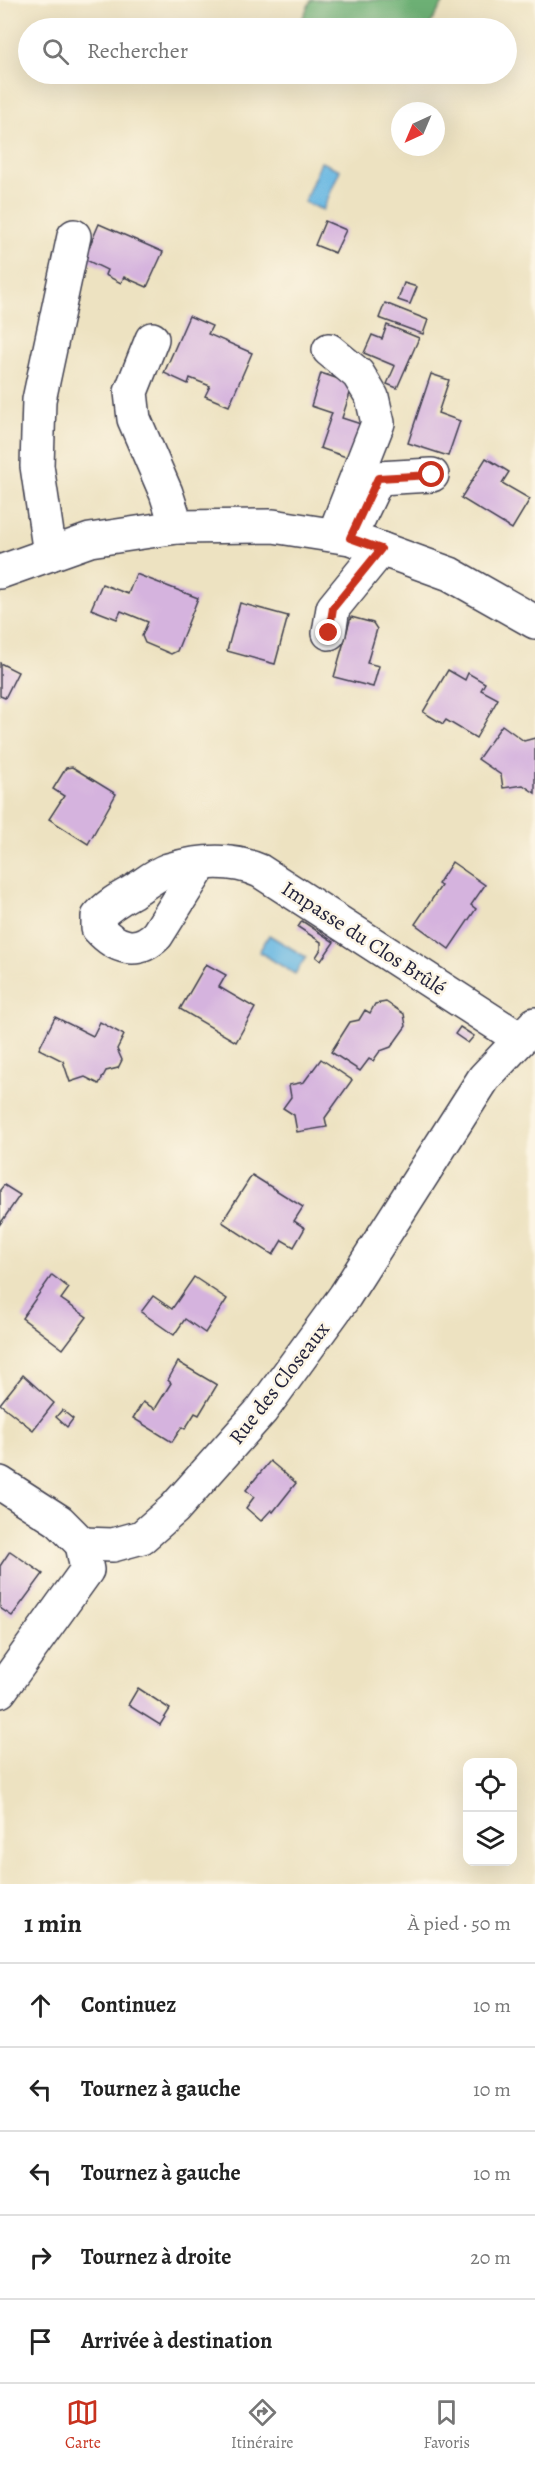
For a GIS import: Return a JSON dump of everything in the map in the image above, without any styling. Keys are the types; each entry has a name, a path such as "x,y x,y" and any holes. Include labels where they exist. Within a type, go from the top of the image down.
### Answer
{"street":[{"path":"50,554 37,466 39,400 74,236"},
{"path":"152,339 131,392 134,419 166,493 177,527"},
{"path":"328,350 358,374 372,397 378,423 342,537"},
{"path":"342,537 378,478 432,475"},
{"path":"0,572 90,540 177,527 273,526 342,537 450,574 535,622"},
{"path":"329,633 333,608 381,549"},
{"name":"Impasse du Clos Brûlé","path":"201,865 225,861 242,863 260,871 527,1031"},
{"name":"Rue des Closeaux","path":"82,1544 113,1545 142,1537 174,1509 262,1410 345,1296 484,1078 527,1031"},
{"path":"0,1483 59,1521 82,1544 87,1570 0,1691"}],"green space":[{"path":"311,0 445,0 434,18 303,18"}],"water":[{"path":"321,162 340,170 323,210 304,202"},
{"path":"269,935 306,957 295,974 259,952"}],"building":[{"path":"325,221 346,230 335,253 315,245"},
{"path":"99,224 163,252 147,287 124,277 121,283 105,275 107,270 84,259"},
{"path":"404,283 417,287 410,304 398,300"},
{"path":"385,303 428,320 423,334 379,318"},
{"path":"189,316 212,326 208,334 252,353 229,406 205,396 210,386 190,378 188,384 164,373"},
{"path":"387,325 419,338 397,388 387,384 395,366 364,353 372,335 382,339"},
{"path":"321,373 353,384 342,418 370,427 358,461 320,448 332,413 311,406"},
{"path":"431,374 449,380 438,413 460,421 448,456 408,443"},
{"path":"486,458 509,472 502,483 530,499 512,529 461,498"},
{"path":"136,574 198,598 177,651 171,654 145,643 142,636 148,622 121,611 117,619 91,609 102,584 128,594"},
{"path":"240,603 288,616 275,664 227,651"},
{"path":"351,617 373,623 377,629 367,663 379,666 373,687 334,677"},
{"path":"0,663 18,672 5,698 0,696"},
{"path":"448,670 465,680 468,673 485,683 481,690 498,699 476,738 446,720 443,724 423,712"},
{"path":"502,725 524,741 535,738 535,793 523,785 503,788 501,775 478,759"},
{"path":"72,767 116,794 88,844 49,819 64,796 53,789 66,768"},
{"path":"452,862 485,885 471,905 476,909 449,949 415,924 441,886 438,884"},
{"path":"302,921 334,942 321,961 316,957 321,949 321,942 298,927"},
{"path":"206,964 226,975 219,987 255,1008 236,1042 180,1009"},
{"path":"386,1002 404,1014 406,1026 391,1047 380,1051 373,1061 369,1059 360,1071 331,1052 350,1022 359,1020 365,1010 370,1013 375,1004"},
{"path":"55,1017 93,1036 100,1022 124,1035 117,1049 122,1060 118,1068 106,1071 99,1084 85,1077 70,1082 63,1061 39,1049"},
{"path":"460,1027 474,1036 468,1043 455,1034"},
{"path":"321,1059 352,1080 325,1118 327,1127 297,1132 294,1115 283,1108 291,1097 289,1085 304,1082"},
{"path":"252,1175 303,1207 294,1221 305,1228 294,1247 282,1240 273,1255 222,1222"},
{"path":"4,1185 20,1195 0,1224 0,1190"},
{"path":"52,1275 69,1288 61,1299 87,1317 63,1349 22,1318"},
{"path":"194,1277 227,1299 205,1333 185,1319 174,1335 141,1312 153,1296 172,1309"},
{"path":"178,1362 217,1385 199,1415 195,1413 185,1429 182,1427 172,1442 133,1418 143,1402 155,1409 171,1383 168,1380"},
{"path":"23,1375 54,1403 33,1430 0,1404"},
{"path":"62,1410 73,1419 67,1427 56,1417"},
{"path":"270,1461 296,1483 273,1512 271,1510 261,1521 246,1508 254,1497 246,1490"},
{"path":"10,1551 43,1574 12,1616 0,1608 0,1566"},
{"path":"138,1688 170,1709 160,1725 128,1705"}],"route":[{"path":"329,633 333,608 368,568 381,549 350,538 378,478 432,475"}]}
